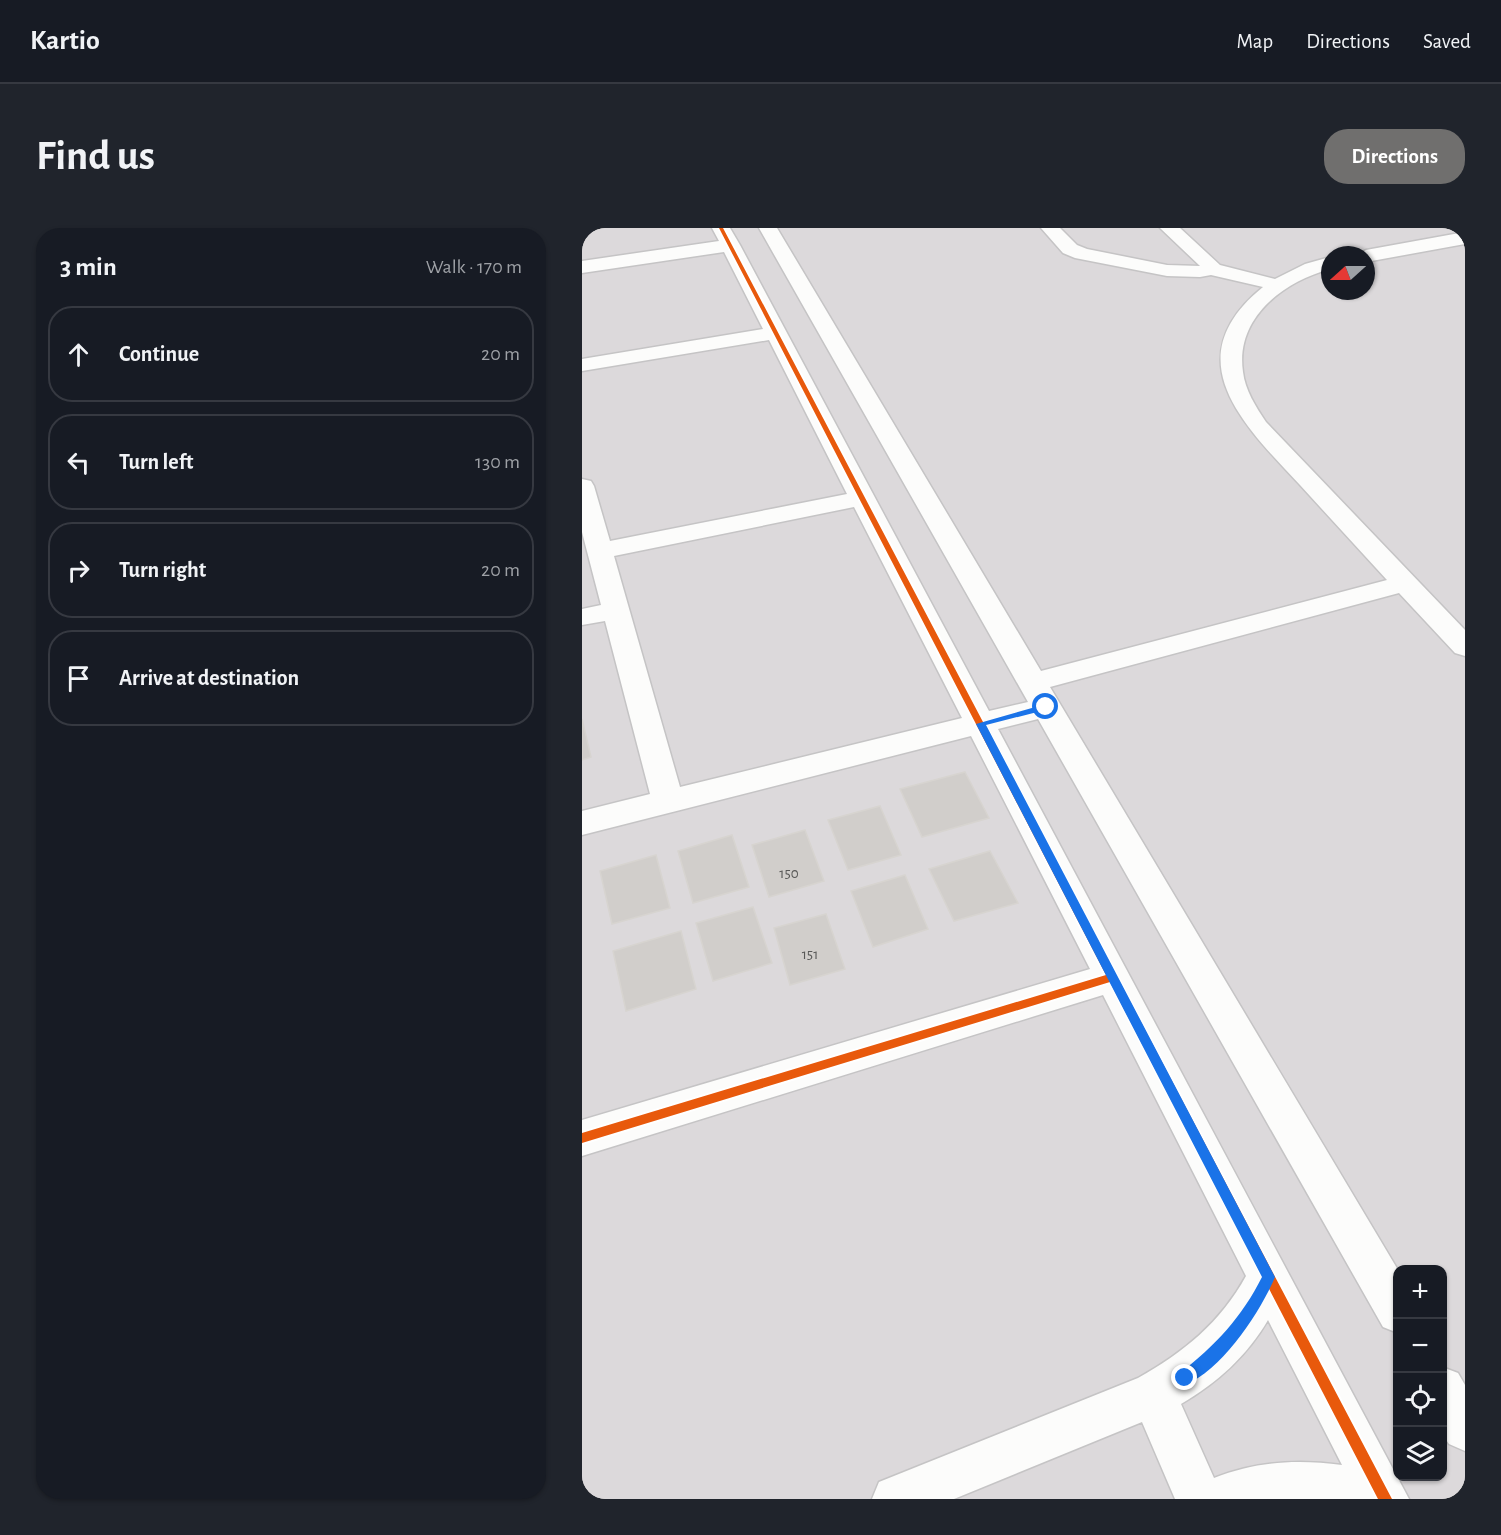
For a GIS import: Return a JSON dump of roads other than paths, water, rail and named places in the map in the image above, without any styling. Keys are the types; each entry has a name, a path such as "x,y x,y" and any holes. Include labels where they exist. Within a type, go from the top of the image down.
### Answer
{"street":[{"path":"768,228 1393,1303"},
{"path":"1050,228 1070,249 1082,254 1175,271 1204,272 1211,269 1277,285"},
{"path":"1169,228 1210,265 1211,269"},
{"path":"582,267 726,237 1385,1498"},
{"path":"1375,254 1465,237"},
{"path":"1321,264 1310,266 1277,285 1258,300 1242,321 1233,344 1232,370 1239,398 1257,426 1465,647"},
{"path":"582,365 776,333"},
{"path":"583,493 668,802"},
{"path":"600,551 862,498"},
{"path":"582,823 980,724 1039,695 1405,583"},
{"path":"582,617 615,610"},
{"path":"582,1138 1113,977"},
{"path":"896,1499 1153,1395 1185,1378 1212,1357 1235,1332 1255,1305 1269,1277"},
{"path":"1153,1395 1199,1499"},
{"path":"1447,1396 1465,1428"},
{"path":"1222,1499 1272,1486 1309,1484 1346,1487 1385,1498"}]}
